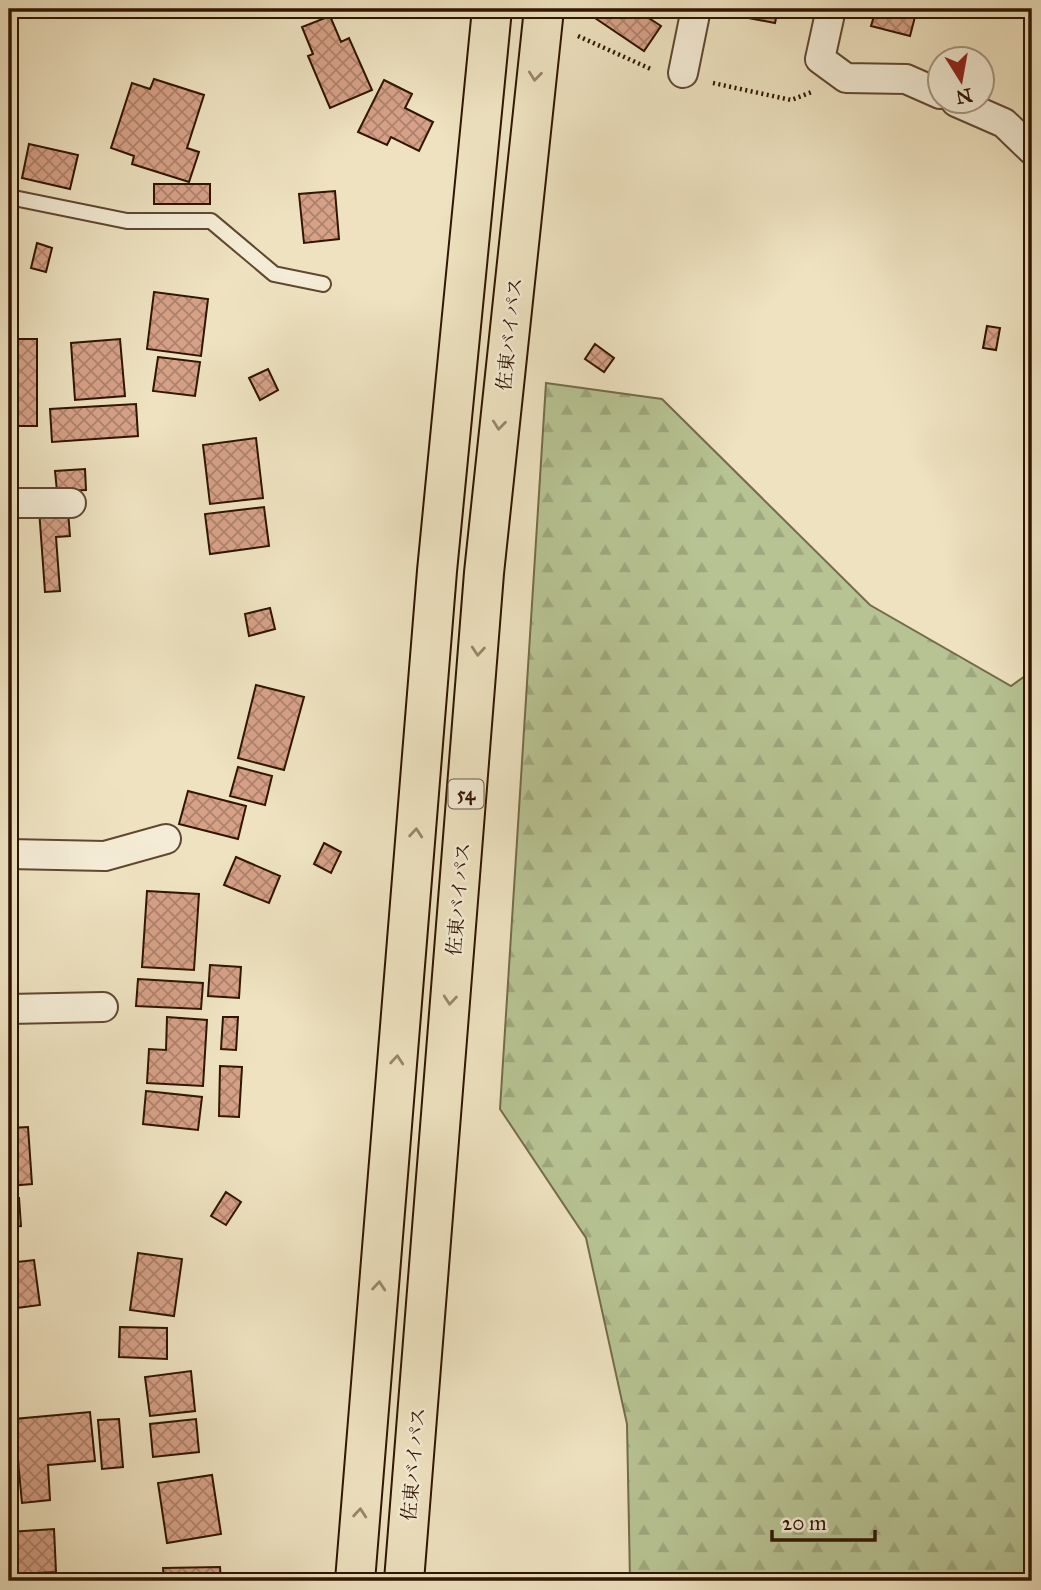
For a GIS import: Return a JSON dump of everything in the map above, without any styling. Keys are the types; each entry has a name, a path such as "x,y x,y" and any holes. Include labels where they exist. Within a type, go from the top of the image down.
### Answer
{"highway":[{"name":"54","path":"355,1581 436,585 492,9"},
{"name":"佐東バイパス","path":"404,1581 484,573 544,9"}],"street":[{"path":"683,73 696,9"},
{"path":"831,9 820,59 846,78 906,79 926,88"},
{"path":"988,116 1029,139"},
{"path":"9,503 71,503"},
{"path":"9,855 105,856 166,839"},
{"path":"9,1009 103,1007"}],"lane":[{"path":"9,197 127,222 211,221 274,274 323,284"}],"green space":[{"path":"546,383 662,399 870,605 1011,686 1032,671 1032,1581 630,1581 627,1424 586,1238 500,1109"}],"building":[{"path":"596,9 635,9 661,26 644,51 592,16"},
{"path":"728,9 778,9 775,23 727,14"},
{"path":"876,9 917,9 910,36 871,26"},
{"path":"330,16 341,42 349,38 372,90 330,108 308,56 313,54 302,27"},
{"path":"154,79 204,95 187,148 199,152 189,182 132,164 134,156 111,148 132,83 150,89"},
{"path":"384,80 412,94 405,108 433,122 419,151 391,137 387,145 358,132"},
{"path":"29,144 78,155 70,189 22,178"},
{"path":"154,184 210,184 210,204 154,204"},
{"path":"335,191 339,239 304,243 299,194"},
{"path":"37,243 52,248 46,272 31,268"},
{"path":"154,292 208,299 201,356 147,349"},
{"path":"987,326 1000,328 996,350 983,348"},
{"path":"9,339 37,339 37,426 9,426"},
{"path":"120,339 125,396 75,400 71,343"},
{"path":"595,344 614,358 604,372 585,359"},
{"path":"158,357 200,362 195,396 153,391"},
{"path":"268,369 278,390 260,400 249,378"},
{"path":"136,404 138,436 52,442 50,409"},
{"path":"256,438 263,498 210,504 203,445"},
{"path":"85,469 86,490 57,491 55,471"},
{"path":"264,507 269,546 210,554 205,514"},
{"path":"39,509 68,511 70,536 56,537 60,591 45,592"},
{"path":"270,608 275,629 249,636 245,614"},
{"path":"256,685 304,697 284,770 238,758"},
{"path":"238,767 272,776 265,805 230,796"},
{"path":"188,791 246,806 238,839 179,824"},
{"path":"324,843 341,852 331,873 314,864"},
{"path":"236,857 280,876 269,903 224,885"},
{"path":"147,891 199,894 194,970 142,967"},
{"path":"210,965 241,967 239,998 208,996"},
{"path":"138,979 203,983 201,1009 136,1006"},
{"path":"167,1017 207,1020 203,1086 147,1083 149,1049 166,1050"},
{"path":"223,1017 238,1017 236,1050 221,1049"},
{"path":"220,1066 242,1067 239,1117 219,1116"},
{"path":"146,1091 202,1097 198,1130 143,1124"},
{"path":"28,1127 32,1184 9,1186 9,1128"},
{"path":"226,1192 241,1202 226,1225 211,1216"},
{"path":"9,1198 19,1198 21,1226 9,1227"},
{"path":"138,1253 182,1259 174,1316 130,1310"},
{"path":"34,1260 40,1305 9,1309 9,1263"},
{"path":"120,1327 167,1328 167,1359 119,1357"},
{"path":"191,1371 195,1411 150,1416 145,1377"},
{"path":"90,1412 95,1461 48,1465 50,1500 22,1503 14,1419"},
{"path":"119,1419 123,1467 102,1469 98,1420"},
{"path":"196,1419 199,1452 153,1457 150,1424"},
{"path":"212,1475 221,1534 167,1543 158,1483"},
{"path":"54,1529 56,1572 16,1574 15,1553 9,1553 9,1532"},
{"path":"220,1567 221,1581 164,1581 163,1568"}]}
